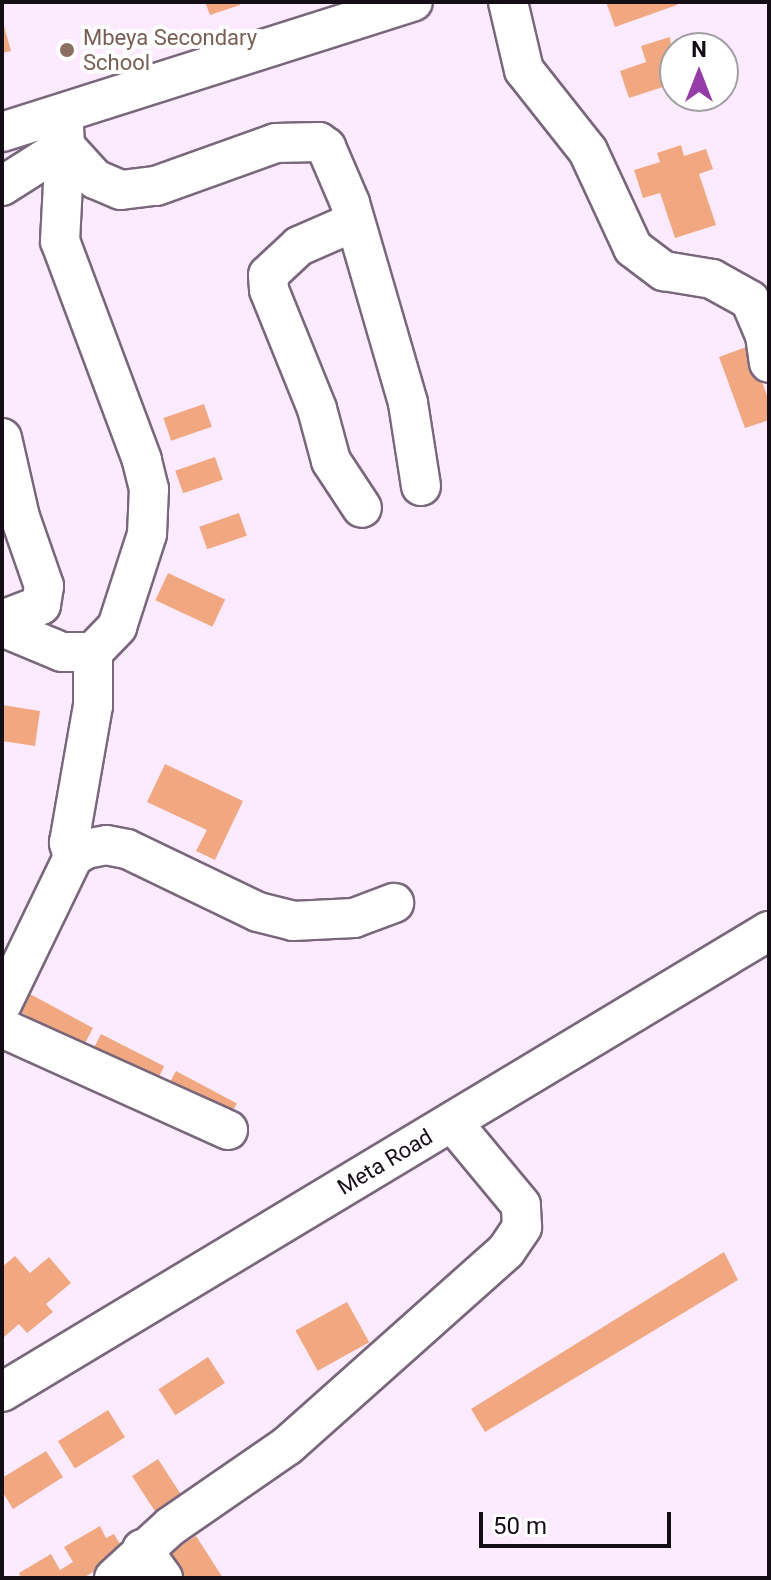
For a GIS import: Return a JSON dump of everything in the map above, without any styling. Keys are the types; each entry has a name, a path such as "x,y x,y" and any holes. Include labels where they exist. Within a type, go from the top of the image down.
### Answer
{"street":[{"path":"2,132 64,129 413,2"},
{"path":"508,2 524,70 588,151 633,248 664,271 712,279 750,300 765,335 769,363"},
{"path":"2,186 64,129"},
{"path":"64,129 95,179 121,190 156,186 276,143 319,142 332,156 408,403 421,486"},
{"path":"2,1004 73,857 69,843 91,718 93,652 117,627 132,592 147,534 149,489 133,433 97,351 60,241 64,129"},
{"path":"354,222 299,246 276,262 268,275 269,290 317,409 331,461 362,508"},
{"path":"2,438 20,517 44,586 41,605 2,620"},
{"path":"2,627 62,652 93,652"},
{"path":"73,857 106,845 127,849 258,912 293,921 354,918 394,903"},
{"name":"Meta Road","path":"2,1392 769,931"},
{"path":"2,1028 228,1130"},
{"path":"114,1578 152,1564 506,1251 522,1227 521,1205 452,1122"}],"building":[{"path":"205,2 239,2 240,5 210,15"},
{"path":"606,2 677,2 677,5 615,27"},
{"path":"2,19 11,51 2,53"},
{"path":"659,40 659,88 629,98 620,71 646,62 641,46"},
{"path":"681,145 684,156 706,149 713,169 699,174 716,225 675,238 660,193 643,198 634,170 660,162 657,153"},
{"path":"749,346 769,401 769,420 745,428 719,357"},
{"path":"204,404 212,427 171,441 163,418"},
{"path":"215,457 223,480 183,493 175,471"},
{"path":"239,513 247,536 207,549 199,527"},
{"path":"168,573 225,600 212,627 155,600"},
{"path":"2,705 40,711 35,746 2,741"},
{"path":"165,764 243,801 215,860 196,851 207,830 147,802"},
{"path":"30,994 93,1028 84,1045 26,1020 28,1016 20,1012"},
{"path":"101,1034 164,1066 156,1082 93,1050"},
{"path":"176,1071 237,1103 228,1120 167,1088"},
{"path":"724,1252 738,1280 485,1432 471,1409"},
{"path":"15,1256 30,1273 49,1257 71,1283 46,1304 53,1312 27,1333 19,1324 4,1337 2,1267"},
{"path":"347,1302 369,1342 318,1371 295,1331"},
{"path":"208,1357 225,1383 175,1415 159,1389"},
{"path":"108,1410 125,1437 75,1468 58,1441"},
{"path":"46,1451 63,1477 13,1509 2,1491 2,1478"},
{"path":"158,1459 188,1505 162,1522 132,1476"},
{"path":"100,1526 106,1538 114,1534 125,1553 83,1578 21,1578 19,1573 51,1554 60,1570 73,1562 64,1547"},
{"path":"196,1536 223,1578 186,1578 170,1552"}],"place":[{"name":"Mbeya Secondary School","path":"67,50"}]}
